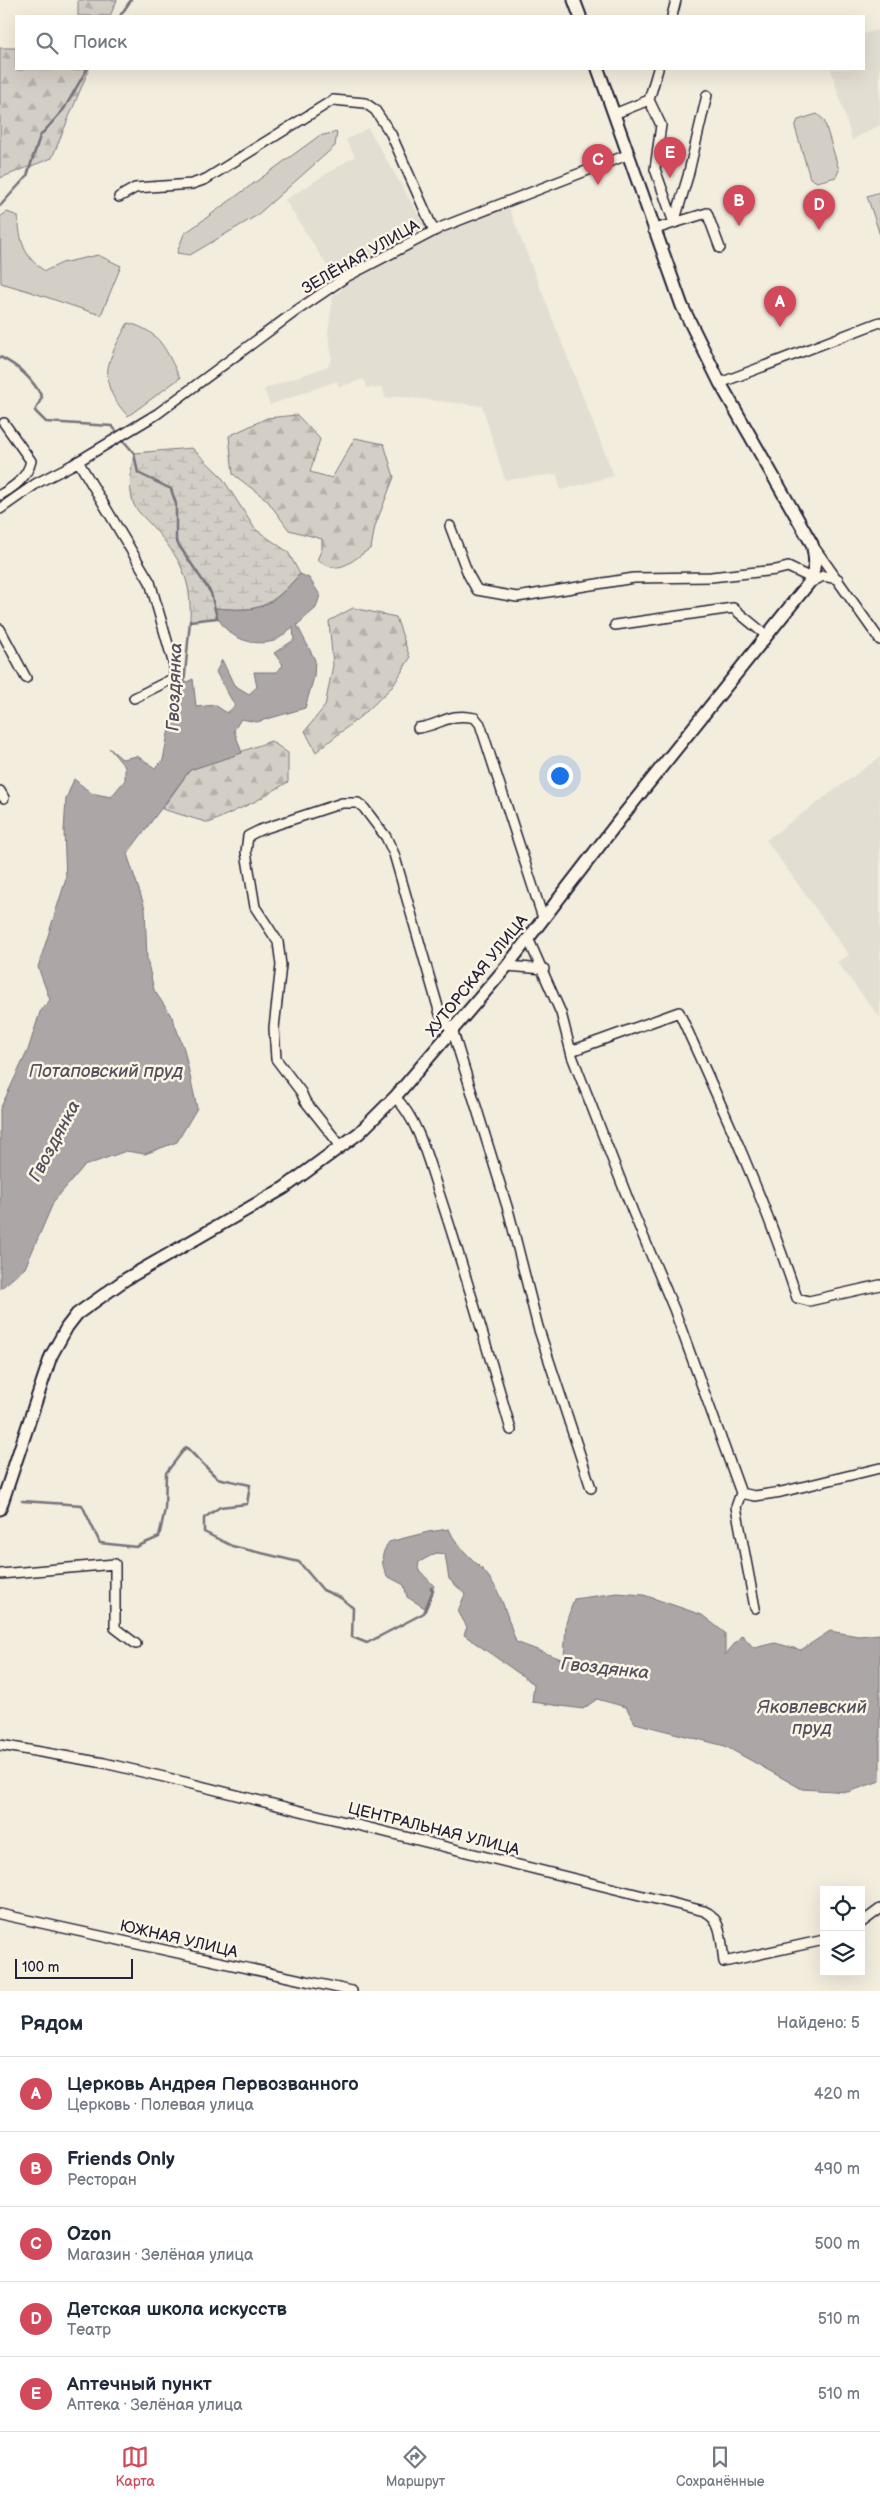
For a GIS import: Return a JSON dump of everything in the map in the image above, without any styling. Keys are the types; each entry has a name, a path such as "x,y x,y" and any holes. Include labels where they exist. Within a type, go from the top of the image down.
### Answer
{"main road":[{"path":"574,0 580,15"},
{"path":"598,70 653,230 682,306 720,383 812,544 816,559 810,581"},
{"name":"ХУТОРСКАЯ УЛИЦА","path":"2,1505 51,1356 67,1327 77,1314 126,1279 284,1188 340,1145 359,1133 395,1097 453,1032 507,966 624,814 810,581"}],"street":[{"path":"672,15 676,0"},
{"path":"658,70 650,100 661,125 655,169 674,223"},
{"path":"674,223 688,176 707,95"},
{"path":"119,197 135,188 192,184 206,179 333,100 364,103 375,110 391,134 434,231"},
{"path":"614,114 650,100"},
{"name":"ЗЕЛЁНАЯ УЛИЦА","path":"0,509 38,483 132,429 182,396 327,289 434,231 627,155"},
{"path":"653,230 707,213 720,248"},
{"path":"720,383 880,322"},
{"path":"0,495 21,480 29,470 31,461 4,423"},
{"path":"78,461 150,582 174,665 174,678 134,698"},
{"path":"450,526 477,590 517,596 634,578 711,577 788,567 810,581 823,576 838,579"},
{"path":"812,544 880,640"},
{"path":"615,625 734,608 766,636"},
{"path":"0,629 26,678"},
{"path":"418,728 454,716 475,718 480,724 543,918"},
{"path":"340,1145 305,1102 299,1088 276,1059 274,1028 281,965 278,942 255,907 246,852 248,836 342,803 358,803 386,837 394,854 440,1014 453,1032 509,1214 538,1327 591,1488"},
{"path":"528,938 544,968 561,1013 571,1051 633,1212 674,1309 742,1493 736,1507 756,1608"},
{"path":"507,966 544,968"},
{"path":"571,1051 679,1012 781,1248 797,1298 809,1301 880,1286"},
{"path":"395,1097 406,1108 428,1163 458,1251 511,1430"},
{"path":"742,1493 755,1496 781,1492 880,1468"},
{"path":"0,1574 115,1564 115,1628 136,1644"},
{"name":"ЦЕНТРАЛЬНАЯ УЛИЦА","path":"0,1745 104,1763 164,1777 704,1911 716,1920 724,1962 820,1941"},
{"path":"865,1920 880,1909"},
{"name":"ЮЖНАЯ УЛИЦА","path":"0,1914 352,1991"}],"shaded area":[{"path":"880,29 880,125 852,140 831,70 865,70 865,34"},
{"path":"368,128 432,238 509,208 614,476 560,490 557,474 505,480 482,406 396,396 386,399 382,387 367,388 364,379 339,387 337,381 270,405 264,389 328,366 332,360 328,333 333,296 342,289 285,200 355,156 346,140"},
{"path":"880,757 880,1018 837,962 849,955 766,840"}],"green space":[{"path":"78,0 117,0 110,15 78,15"},
{"path":"0,48 15,48 15,70 89,70 52,158 0,178"},
{"path":"817,114 824,120 839,170 836,177 817,182 810,178 795,127 798,120"},
{"path":"337,132 335,146 256,216 190,255 177,253 184,234 319,136"},
{"path":"880,192 880,235 867,196"},
{"path":"7,212 18,216 20,233 27,254 45,271 62,263 98,255 121,266 101,315 1,283 0,217"},
{"path":"128,323 148,331 161,343 180,378 128,416 111,392 108,371 114,349"},
{"path":"297,415 320,439 310,472 332,478 355,438 384,444 394,477 375,526 371,548 351,562 339,567 325,565 317,560 322,549 322,539 289,530 267,500 233,474 229,436 267,418"},
{"path":"192,448 221,476 255,529 288,552 300,574 272,601 263,605 243,609 215,608 217,618 190,621 189,592 182,569 170,548 136,508 131,496 130,484 134,453"},
{"path":"353,608 396,617 410,658 393,686 366,712 316,752 305,731 325,706 333,665 329,621"},
{"path":"271,741 288,753 288,782 256,801 209,823 162,809 190,770"}],"water":[{"name":"Потаповский пруд","path":"300,574 309,578 320,595 316,608 297,625 315,660 314,677 305,708 257,722 241,719 234,730 242,753 190,770 127,854 145,908 147,959 154,990 172,1017 184,1049 197,1108 177,1142 145,1154 126,1151 84,1166 54,1201 25,1268 0,1289 0,1109 28,1050 40,1012 50,1000 38,967 66,879 64,831 66,799 74,779 91,793 111,797 125,780 125,767 109,748 122,759 137,756 155,768 163,760 177,687 193,679 196,707 215,705 227,713 235,706 216,672 222,660 234,685 249,694 257,687 254,672 277,672 283,665 274,653 294,640 293,627 274,641 264,643 245,640 229,632 218,617 215,608 243,609 263,606 280,595"},
{"name":"Яковлевский пруд","path":"449,1529 458,1544 491,1580 499,1594 516,1642 564,1660 566,1623 574,1599 617,1593 644,1595 702,1615 725,1633 725,1655 742,1635 754,1648 775,1643 801,1650 830,1631 858,1636 880,1634 880,1781 848,1792 802,1789 725,1746 635,1723 626,1707 597,1699 583,1709 532,1702 534,1684 464,1635 467,1627 458,1611 465,1594 449,1579 445,1554 436,1553 419,1562 418,1569 434,1586 425,1608 407,1597 404,1585 387,1576 382,1559 389,1542 428,1532"}],"waterway":[{"path":"121,15 131,0"},
{"path":"0,206 27,176 40,136 64,109 86,70"},
{"name":"Гвоздянка","path":"0,357 13,364 34,384 42,397 35,411 46,422 112,426 119,434"},
{"name":"Гвоздянка","path":"122,439 134,453 138,473 171,489 176,504 176,541 211,593 217,618 190,621 184,685"},
{"name":"Гвоздянка","path":"22,1501 82,1505 100,1543 136,1547 159,1537 165,1509 166,1473 186,1447 217,1478 250,1485 247,1504 220,1507 204,1518 204,1532 232,1546 299,1562 323,1590 341,1598 353,1608 352,1637 367,1643 424,1613 433,1591 431,1588"}],"place":[{"name":"Аптечный пункт","path":"670,178"},
{"name":"Ozon","path":"598,185"},
{"name":"Friends Only","path":"739,226"},
{"name":"Детская школа искусств","path":"819,230"},
{"name":"Церковь Андрея Первозванного","path":"780,327"}]}
